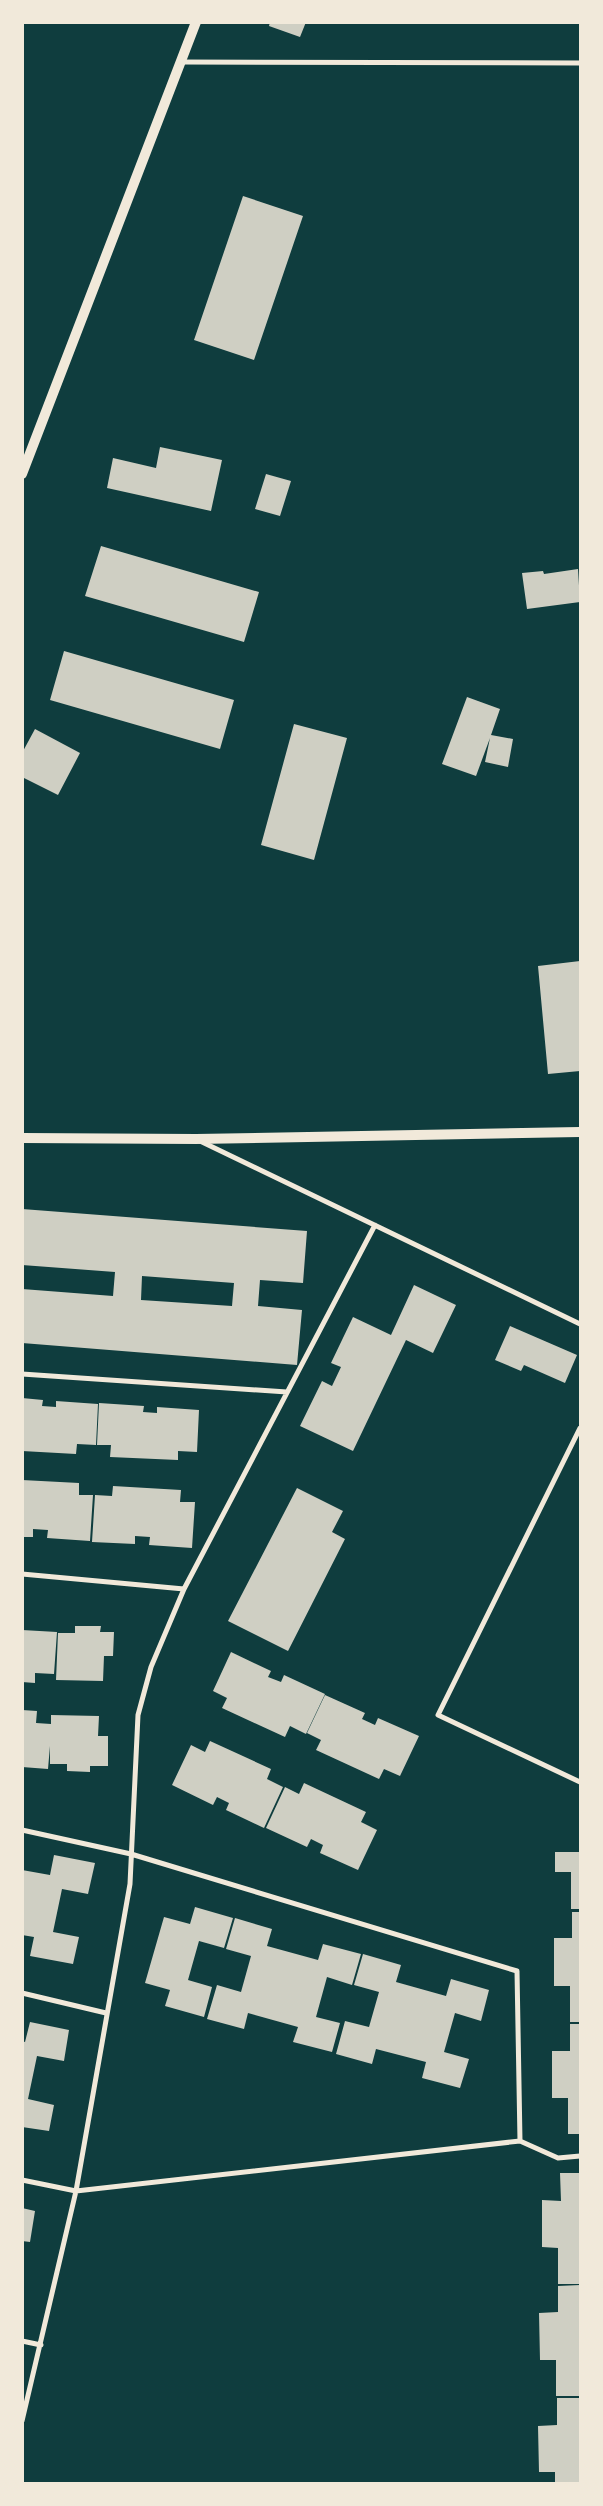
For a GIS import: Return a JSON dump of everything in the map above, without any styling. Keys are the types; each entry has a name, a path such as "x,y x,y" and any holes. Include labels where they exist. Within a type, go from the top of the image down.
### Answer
{"main road":[{"path":"22,474 196,22"},
{"path":"22,1138 196,1139 580,1132"}],"street":[{"path":"181,62 580,63"},
{"path":"196,1139 580,1324"},
{"path":"22,2421 76,2191 130,1884 138,1715 151,1667 184,1589 375,1226"},
{"path":"22,1374 287,1392"},
{"path":"580,1428 438,1715 580,1782"},
{"path":"22,1574 184,1589"},
{"path":"22,1830 131,1854 517,1971 520,2141"},
{"path":"22,1993 106,2013"},
{"path":"22,2180 76,2191 520,2141 558,2158 580,2156"},
{"path":"22,2341 41,2346"}],"building":[{"path":"270,22 306,22 300,37 269,26"},
{"path":"243,196 303,216 254,360 194,340"},
{"path":"160,447 222,460 211,511 107,488 113,458 156,468"},
{"path":"266,474 291,481 280,516 255,509"},
{"path":"101,546 259,592 244,642 85,596"},
{"path":"578,569 580,602 527,609 522,573 543,571 544,574"},
{"path":"64,651 234,700 220,749 50,700"},
{"path":"467,697 500,709 491,735 513,739 508,767 485,762 490,738 476,776 442,764"},
{"path":"294,724 347,738 314,860 261,845"},
{"path":"35,729 80,753 58,795 22,777 22,753"},
{"path":"580,961 580,1071 548,1074 538,966"},
{"path":"22,1209 307,1231 303,1283 260,1280 258,1306 302,1310 297,1365 22,1343 22,1289 113,1296 115,1272 22,1265","holes":["142,1276 234,1283 232,1306 141,1300"]},
{"path":"414,1285 456,1305 433,1353 406,1340 353,1451 300,1426 322,1381 332,1386 341,1367 331,1363 353,1317 391,1335"},
{"path":"510,1326 577,1355 565,1383 524,1365 521,1371 495,1360"},
{"path":"22,1398 43,1400 42,1406 56,1407 56,1401 98,1404 96,1445 77,1444 76,1454 22,1451"},
{"path":"99,1403 144,1406 143,1412 157,1413 157,1407 199,1410 197,1452 178,1451 178,1460 110,1457 111,1445 97,1445"},
{"path":"22,1480 79,1483 79,1495 93,1495 90,1541 47,1538 48,1530 33,1529 33,1537 22,1537"},
{"path":"113,1486 181,1490 180,1502 195,1502 192,1548 149,1545 150,1537 135,1536 135,1544 92,1542 95,1495 112,1496"},
{"path":"297,1488 343,1511 332,1532 345,1539 288,1651 228,1621"},
{"path":"75,1626 101,1626 100,1632 114,1632 113,1656 104,1656 103,1681 56,1680 58,1633 75,1633"},
{"path":"22,1630 57,1632 54,1674 35,1673 35,1683 22,1682"},
{"path":"231,1652 271,1671 268,1677 281,1682 284,1675 325,1694 306,1734 290,1726 285,1737 222,1708 227,1698 213,1691"},
{"path":"325,1695 365,1713 362,1719 375,1725 378,1718 419,1736 400,1776 384,1769 379,1779 316,1750 321,1740 307,1733"},
{"path":"22,1710 37,1711 36,1723 51,1724 51,1715 99,1716 98,1736 108,1736 108,1766 90,1766 90,1772 67,1771 67,1764 50,1764 50,1746 48,1769 22,1767"},
{"path":"210,1741 271,1769 267,1779 283,1787 264,1828 226,1810 229,1803 217,1797 213,1805 172,1785 191,1745 205,1752"},
{"path":"304,1783 366,1812 361,1822 377,1830 358,1870 320,1853 323,1845 311,1839 307,1847 266,1828 285,1787 299,1794"},
{"path":"555,1852 580,1852 580,1909 571,1909 571,1872 555,1872"},
{"path":"54,1855 95,1863 88,1894 62,1889 53,1932 79,1937 73,1964 30,1956 34,1937 22,1935 22,1870 50,1875"},
{"path":"195,1907 233,1918 224,1948 199,1941 188,1980 212,1987 204,2017 165,2006 170,1990 145,1983 164,1917 190,1924"},
{"path":"572,1912 580,1912 580,2022 570,2022 570,1986 554,1986 554,1938 572,1938"},
{"path":"235,1918 272,1929 267,1946 318,1960 323,1944 361,1954 352,1985 327,1977 316,2017 340,2023 332,2052 293,2042 298,2027 248,2013 244,2029 207,2019 217,1985 241,1992 251,1956 226,1949"},
{"path":"363,1954 401,1965 396,1982 446,1996 451,1979 489,1990 481,2021 455,2013 444,2052 469,2059 460,2088 422,2078 426,2062 376,2049 372,2064 336,2054 345,2021 369,2027 379,1992 354,1985"},
{"path":"30,2022 69,2030 64,2061 37,2056 28,2099 54,2105 49,2131 22,2127 22,2041 25,2042"},
{"path":"570,2024 580,2024 580,2134 568,2134 568,2098 552,2098 552,2051 570,2051"},
{"path":"560,2173 580,2173 580,2284 558,2284 558,2248 542,2247 542,2200 561,2201"},
{"path":"22,2208 35,2211 30,2242 22,2241"},
{"path":"580,2285 580,2396 556,2396 556,2360 540,2360 539,2313 558,2312 558,2286"},
{"path":"557,2398 580,2398 580,2484 555,2484 555,2472 539,2472 538,2426 557,2425"}]}
